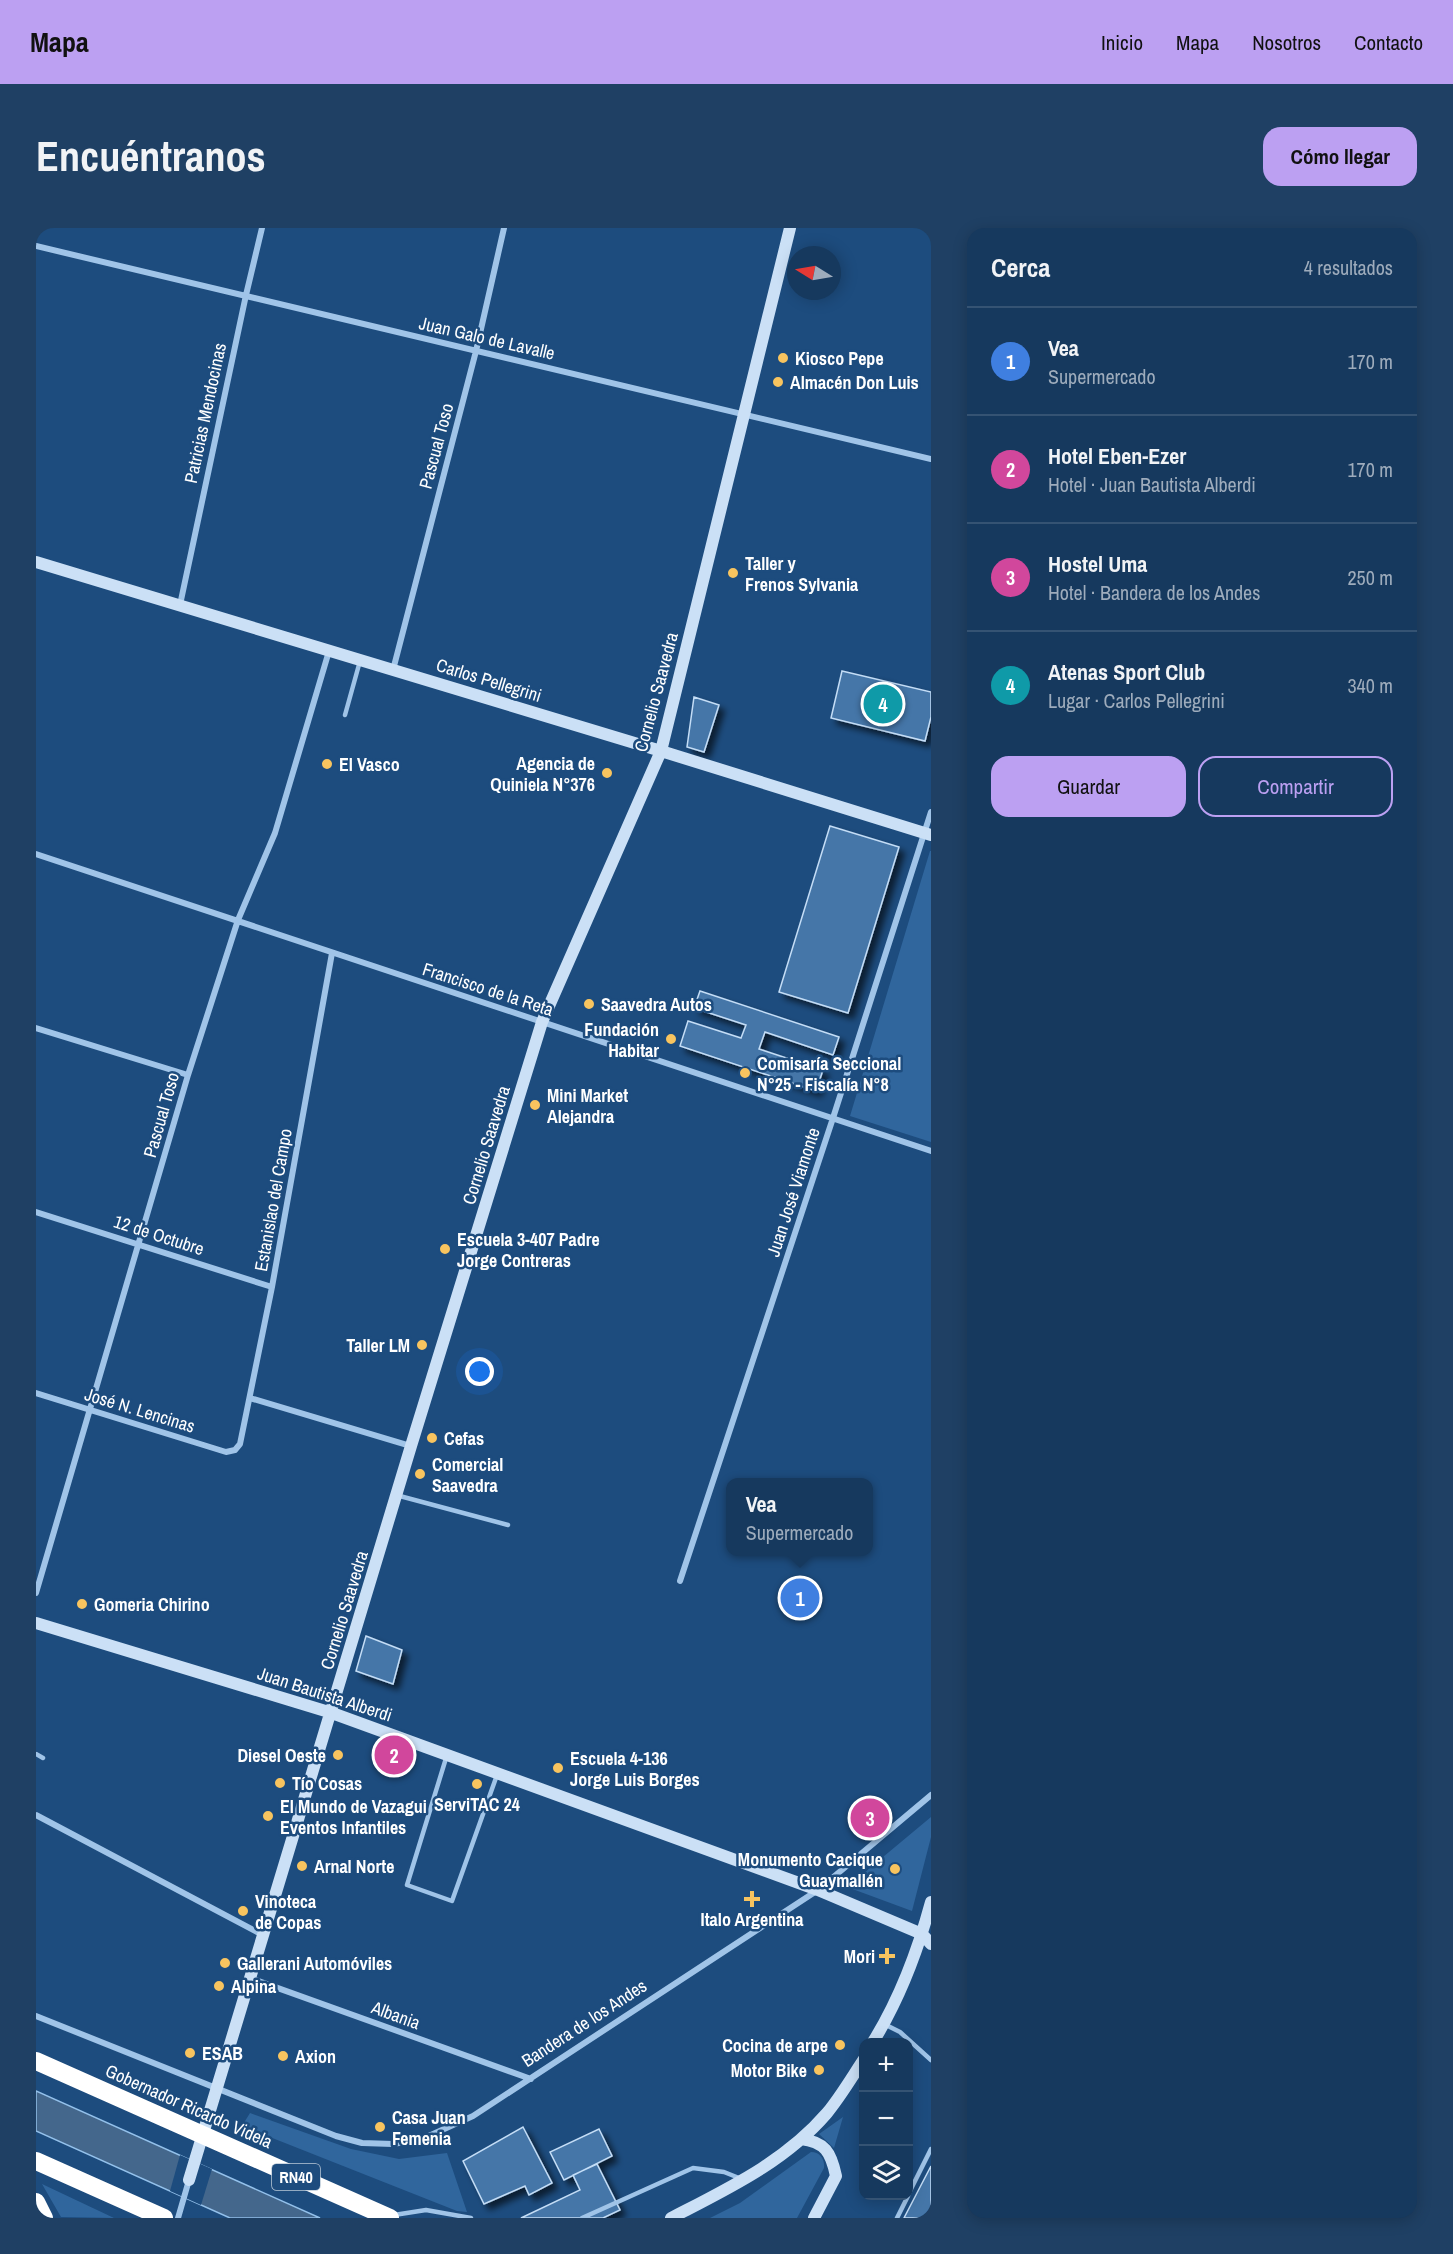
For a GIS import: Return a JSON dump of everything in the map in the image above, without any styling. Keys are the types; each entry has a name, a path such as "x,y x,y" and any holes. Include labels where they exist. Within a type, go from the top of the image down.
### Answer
{"highway":[{"name":"Gobernador Ricardo Videla","path":"36,2061 389,2217"},
{"path":"36,2161 164,2218"},
{"path":"36,2202 44,2218"}],"street":[{"name":"Patricias Mendocinas","path":"180,605 262,228"},
{"name":"Pascual Toso","path":"393,670 476,351 504,228"},
{"name":"Cornelio Saavedra","path":"189,2180 542,1022 661,751 746,415 790,228"},
{"name":"Juan Galo de Lavalle","path":"36,246 931,459"},
{"name":"Carlos Pellegrini","path":"36,562 928,834"},
{"name":"Pascual Toso","path":"36,1593 188,1075 238,920 275,833 329,651"},
{"name":"Juan José Viamonte","path":"680,1581 928,834 931,812"},
{"name":"Francisco de la Reta","path":"36,854 931,1151"},
{"name":"Estanislao del Campo","path":"235,1450 240,1444 272,1287 332,953"},
{"path":"36,1028 188,1075"},
{"name":"12 de Octubre","path":"36,1212 272,1287"},
{"name":"José N. Lencinas","path":"36,1394 226,1452 235,1450"},
{"path":"250,1398 411,1446"},
{"name":"Juan Bautista Alberdi","path":"36,1623 332,1713 818,1890 922,1934 931,1944"},
{"name":"Bandera de los Andes","path":"36,2016 336,2136 362,2143 393,2144 422,2139 473,2116 818,1890 931,1795"},
{"path":"36,1815 263,1936"},
{"path":"876,2038 922,1934 931,1902"},
{"name":"Albania","path":"250,1978 531,2079"},
{"path":"671,2218 744,2181 773,2162 801,2139 836,2102 859,2067"},
{"path":"801,2139 816,2142 826,2149 831,2157 836,2176 814,2218"},
{"path":"178,2218 189,2180"}],"lane":[{"path":"345,715 360,661"},
{"path":"396,1495 508,1525"},
{"path":"36,1754 43,1758"},
{"path":"447,1755 407,1885 452,1901 498,1773"},
{"path":"884,2024 900,2032 931,2060"},
{"path":"913,2185 931,2149"},
{"path":"582,2218 693,2168 724,2172 744,2181"},
{"path":"897,2218 906,2200"},
{"path":"389,2217 426,2210 471,2218"}],"shaded area":[{"path":"931,851 931,1142 850,1116"},
{"path":"931,1817 931,1837 912,1911 847,1887"},
{"path":"36,2091 320,2218 230,2218 36,2131"},
{"path":"250,2113 351,2149 399,2159 447,2153 467,2212 457,2211 242,2126"},
{"path":"843,2117 834,2148 819,2134"},
{"path":"811,2152 821,2157 824,2168 797,2218 710,2218 740,2203"},
{"path":"42,2184 114,2218 61,2217"}],"pier":[{"path":"180,2155 212,2169 201,2205 170,2191"}],"building":[{"path":"842,671 931,692 931,717 925,741 831,718"},
{"path":"694,697 719,705 704,752 687,747"},
{"path":"830,826 899,847 848,1013 779,992"},
{"path":"700,991 839,1037 833,1055 765,1032 759,1049 823,1070 816,1091 680,1046 688,1021 741,1038 746,1025 694,1008"},
{"path":"366,1636 402,1650 393,1684 356,1671"},
{"path":"523,2127 552,2183 529,2195 525,2186 484,2204 463,2161"},
{"path":"599,2129 612,2156 564,2180 550,2152"},
{"path":"597,2164 620,2210 603,2218 521,2218 580,2190 573,2175"},
{"path":"931,2166 931,2218 904,2218"}],"place":[{"name":"Kiosco Pepe","path":"783,358"},
{"name":"Almacén Don Luis","path":"778,382"},
{"name":"Taller y Frenos Sylvania","path":"733,573"},
{"name":"Atenas Sport Club","path":"883,704"},
{"name":"El Vasco","path":"327,764"},
{"name":"Agencia de Quiniela N°376","path":"607,773"},
{"name":"Saavedra Autos","path":"589,1004"},
{"name":"Fundación Habitar","path":"671,1039"},
{"name":"Comisaría Seccional N°25 - Fiscalía N°8","path":"745,1073"},
{"name":"Mini Market Alejandra","path":"535,1105"},
{"name":"Escuela 3-407 Padre Jorge Contreras","path":"445,1249"},
{"name":"Taller LM","path":"422,1345"},
{"name":"Cefas","path":"432,1438"},
{"name":"Comercial Saavedra","path":"420,1474"},
{"name":"Vea","path":"800,1598"},
{"name":"Gomeria Chirino","path":"82,1604"},
{"name":"Diesel Oeste","path":"338,1755"},
{"name":"Hotel Eben-Ezer","path":"394,1755"},
{"name":"Escuela 4-136 Jorge Luis Borges","path":"558,1768"},
{"name":"Tío Cosas","path":"280,1783"},
{"name":"ServiTAC 24","path":"477,1784"},
{"name":"El Mundo de Vazagui Eventos Infantiles","path":"268,1816"},
{"name":"Hostel Uma","path":"870,1818"},
{"name":"Arnal Norte","path":"302,1866"},
{"name":"Monumento Cacique Guaymallén","path":"895,1869"},
{"name":"Italo Argentina","path":"752,1899"},
{"name":"Vinoteca de Copas","path":"243,1911"},
{"name":"Mori","path":"887,1956"},
{"name":"Gallerani Automóviles","path":"225,1963"},
{"name":"Alpina","path":"219,1986"},
{"name":"Cocina de arpe","path":"840,2045"},
{"name":"ESAB","path":"190,2053"},
{"name":"Axion","path":"283,2056"},
{"name":"Motor Bike","path":"819,2070"},
{"name":"Casa Juan Femenia","path":"380,2127"}]}
